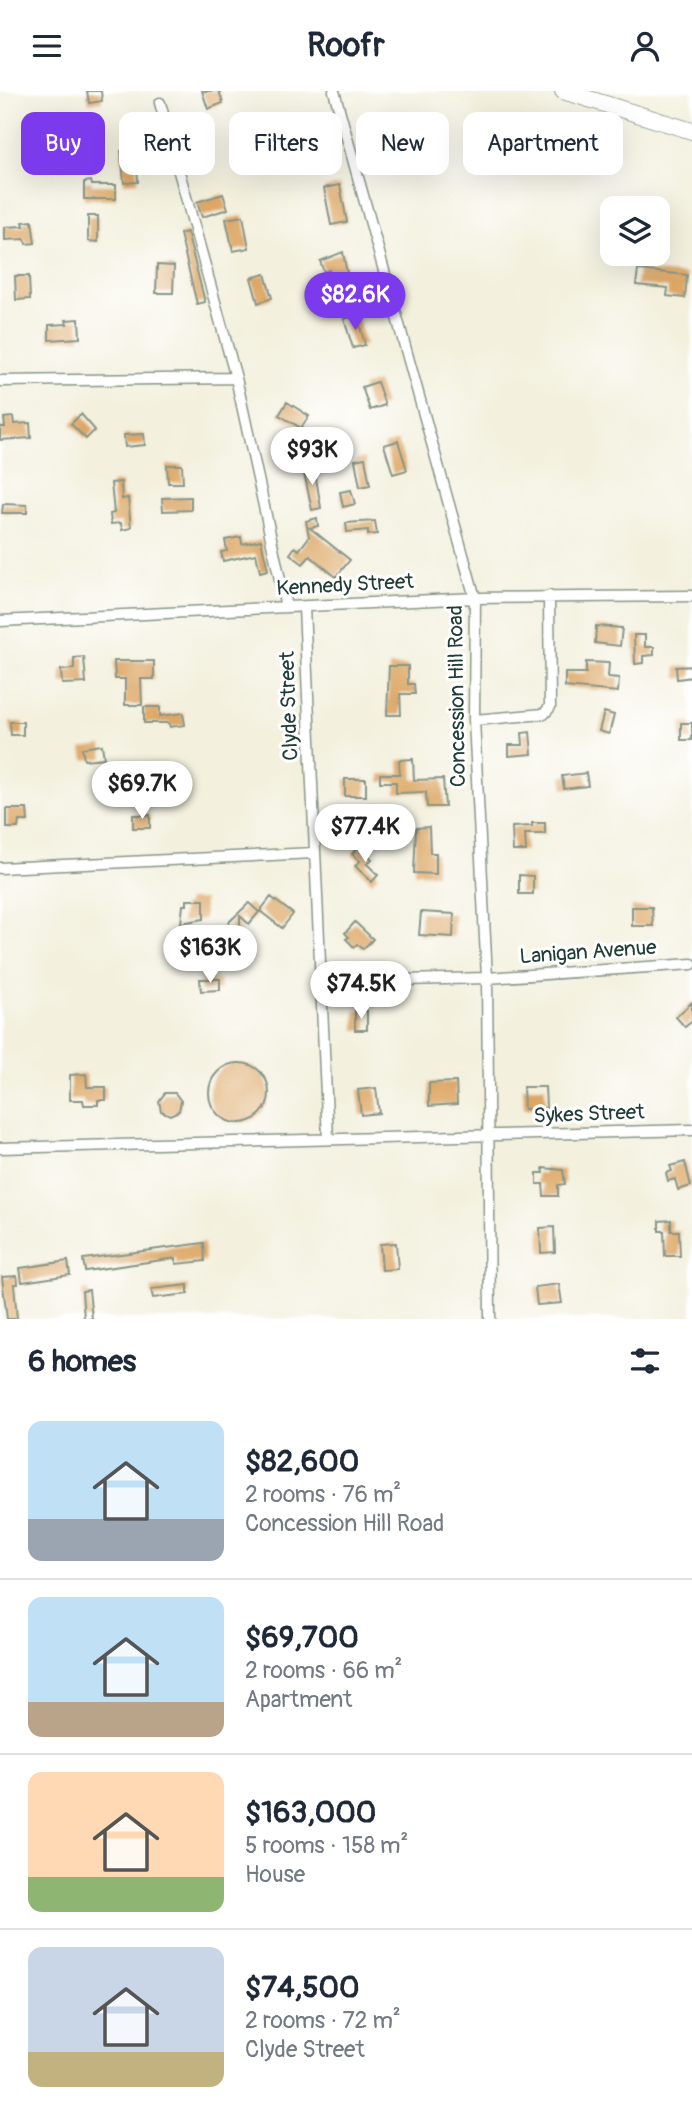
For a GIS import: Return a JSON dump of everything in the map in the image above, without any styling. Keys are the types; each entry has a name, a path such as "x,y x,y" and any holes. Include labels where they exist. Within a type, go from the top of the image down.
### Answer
{"highway":[{"path":"563,91 692,131"}],"street":[{"name":"Concession Hill Road","path":"334,91 475,598 474,720 487,978 486,1136 490,1319"},
{"path":"159,103 236,379 286,607"},
{"path":"0,381 236,379"},
{"path":"474,720 544,714 551,707 549,596"},
{"name":"Kennedy Street","path":"0,621 475,598 692,596"},
{"name":"Clyde Street","path":"304,607 328,1139"},
{"path":"0,868 314,853"},
{"name":"Lanigan Avenue","path":"320,982 487,978 692,964"},
{"name":"Sykes Street","path":"0,1148 692,1130"}],"building":[{"path":"87,91 101,91 102,101 89,103"},
{"path":"202,91 219,91 223,103 208,109"},
{"path":"123,175 138,175 138,182 124,183"},
{"path":"91,181 92,185 116,185 116,199 84,199 84,182"},
{"path":"340,185 347,222 331,225 324,188"},
{"path":"223,194 228,209 202,217 197,202"},
{"path":"88,216 98,216 98,242 88,241"},
{"path":"243,216 249,248 233,251 226,219"},
{"path":"32,221 35,243 26,244 25,239 5,240 5,227 24,226 23,222"},
{"path":"187,232 205,302 197,304 180,234"},
{"path":"343,252 347,274 333,280 329,270 324,272 320,261"},
{"path":"157,265 174,266 173,293 156,293"},
{"path":"638,270 687,275 685,298 667,296 668,288 636,285"},
{"path":"265,274 272,298 258,303 251,278"},
{"path":"15,276 29,276 30,299 16,300"},
{"path":"357,315 365,345 353,348 344,319"},
{"path":"79,319 80,338 49,340 49,325 67,324 66,320"},
{"path":"377,382 385,405 370,410 362,387"},
{"path":"287,402 309,416 301,428 279,415"},
{"path":"81,414 95,430 86,439 71,424"},
{"path":"13,417 14,424 30,423 31,438 0,440 0,427 5,427 4,418"},
{"path":"144,434 145,445 125,447 124,435"},
{"path":"398,441 407,470 393,474 384,445"},
{"path":"365,458 370,485 360,487 355,460"},
{"path":"167,465 182,465 183,483 168,483"},
{"path":"314,466 321,508 312,510 303,468"},
{"path":"121,482 122,499 128,498 131,528 122,530 121,523 111,524 110,514 114,513 111,483"},
{"path":"351,490 355,504 343,507 340,492"},
{"path":"191,497 191,510 163,511 162,498"},
{"path":"3,504 27,505 27,513 2,513"},
{"path":"317,518 318,526 310,528 350,560 336,577 310,556 303,564 290,554 295,547 299,550 309,537 306,521"},
{"path":"375,521 377,534 368,535 368,530 347,532 346,523"},
{"path":"241,537 242,544 261,540 268,570 260,572 256,554 223,561 221,552 227,551 225,540"},
{"path":"596,626 622,628 620,646 595,643"},
{"path":"634,635 645,635 645,647 654,647 654,655 643,656 643,663 635,664"},
{"path":"84,657 86,683 62,684 61,670 74,669 74,658"},
{"path":"114,661 154,661 154,679 141,679 142,705 125,705 125,679 115,679"},
{"path":"586,662 609,663 608,677 619,678 618,692 565,687 565,673 586,673"},
{"path":"389,666 408,666 408,684 414,684 415,694 400,694 401,715 387,715"},
{"path":"692,666 692,677 677,679 676,667"},
{"path":"144,707 160,707 160,716 183,713 185,725 170,727 169,723 144,723"},
{"path":"604,712 614,715 609,734 599,731"},
{"path":"10,722 23,722 23,735 11,735"},
{"path":"681,723 692,723 692,740 681,740"},
{"path":"530,732 532,754 509,756 509,745 523,745 522,733"},
{"path":"102,745 104,758 84,760 82,748"},
{"path":"413,759 414,780 443,779 445,807 427,807 426,792 396,793 396,782 380,782 380,774 400,774 399,760"},
{"path":"586,773 588,786 564,789 562,776"},
{"path":"345,779 366,779 366,796 345,796"},
{"path":"7,809 27,809 28,821 19,821 18,828 7,828"},
{"path":"133,815 150,815 150,828 133,828"},
{"path":"532,823 545,823 545,834 525,834 526,851 513,851 512,827 532,826"},
{"path":"429,827 430,853 436,853 436,874 414,873 416,828"},
{"path":"359,846 372,859 367,864 378,875 372,882 355,866 360,861 352,854"},
{"path":"519,875 533,876 533,894 519,894"},
{"path":"271,897 293,914 282,928 260,911"},
{"path":"187,900 204,900 204,919 181,923 183,905 187,905"},
{"path":"249,903 259,912 249,924 240,916 240,940 230,941 229,922"},
{"path":"632,907 652,907 653,926 632,926"},
{"path":"421,912 454,914 453,937 419,935"},
{"path":"355,922 373,939 363,949 357,944 354,947 346,939 349,937 345,933"},
{"path":"200,979 220,979 220,990 201,991"},
{"path":"692,1002 692,1021 685,1027 676,1017"},
{"path":"355,1011 367,1011 367,1030 355,1030"},
{"path":"239,1063 256,1068 264,1076 269,1093 264,1110 256,1118 239,1123 222,1118 214,1110 209,1093 214,1076 222,1068"},
{"path":"86,1074 87,1087 106,1087 106,1100 98,1100 98,1105 84,1105 83,1100 70,1100 70,1075"},
{"path":"456,1082 457,1104 429,1106 429,1083"},
{"path":"523,1087 545,1087 546,1108 524,1109"},
{"path":"376,1088 379,1113 361,1115 358,1090"},
{"path":"165,1093 175,1093 181,1101 179,1111 170,1115 161,1111 159,1101"},
{"path":"685,1162 691,1186 678,1190 675,1179 668,1181 666,1173 672,1171 670,1166"},
{"path":"543,1168 563,1170 565,1184 558,1185 558,1196 544,1196 543,1184 537,1184 537,1173 544,1173"},
{"path":"671,1220 671,1231 679,1231 680,1256 665,1256 664,1231 659,1231 659,1221"},
{"path":"554,1227 555,1252 541,1253 540,1228"},
{"path":"204,1243 205,1261 176,1264 176,1258 85,1271 83,1259"},
{"path":"396,1243 398,1269 382,1270 380,1244"},
{"path":"68,1261 70,1275 22,1282 20,1268"},
{"path":"17,1276 18,1284 14,1284 17,1319 7,1319 2,1277"},
{"path":"559,1284 562,1303 537,1305 535,1287"},
{"path":"188,1285 188,1294 153,1298 151,1289"},
{"path":"89,1290 92,1319 84,1319 82,1291"}]}
